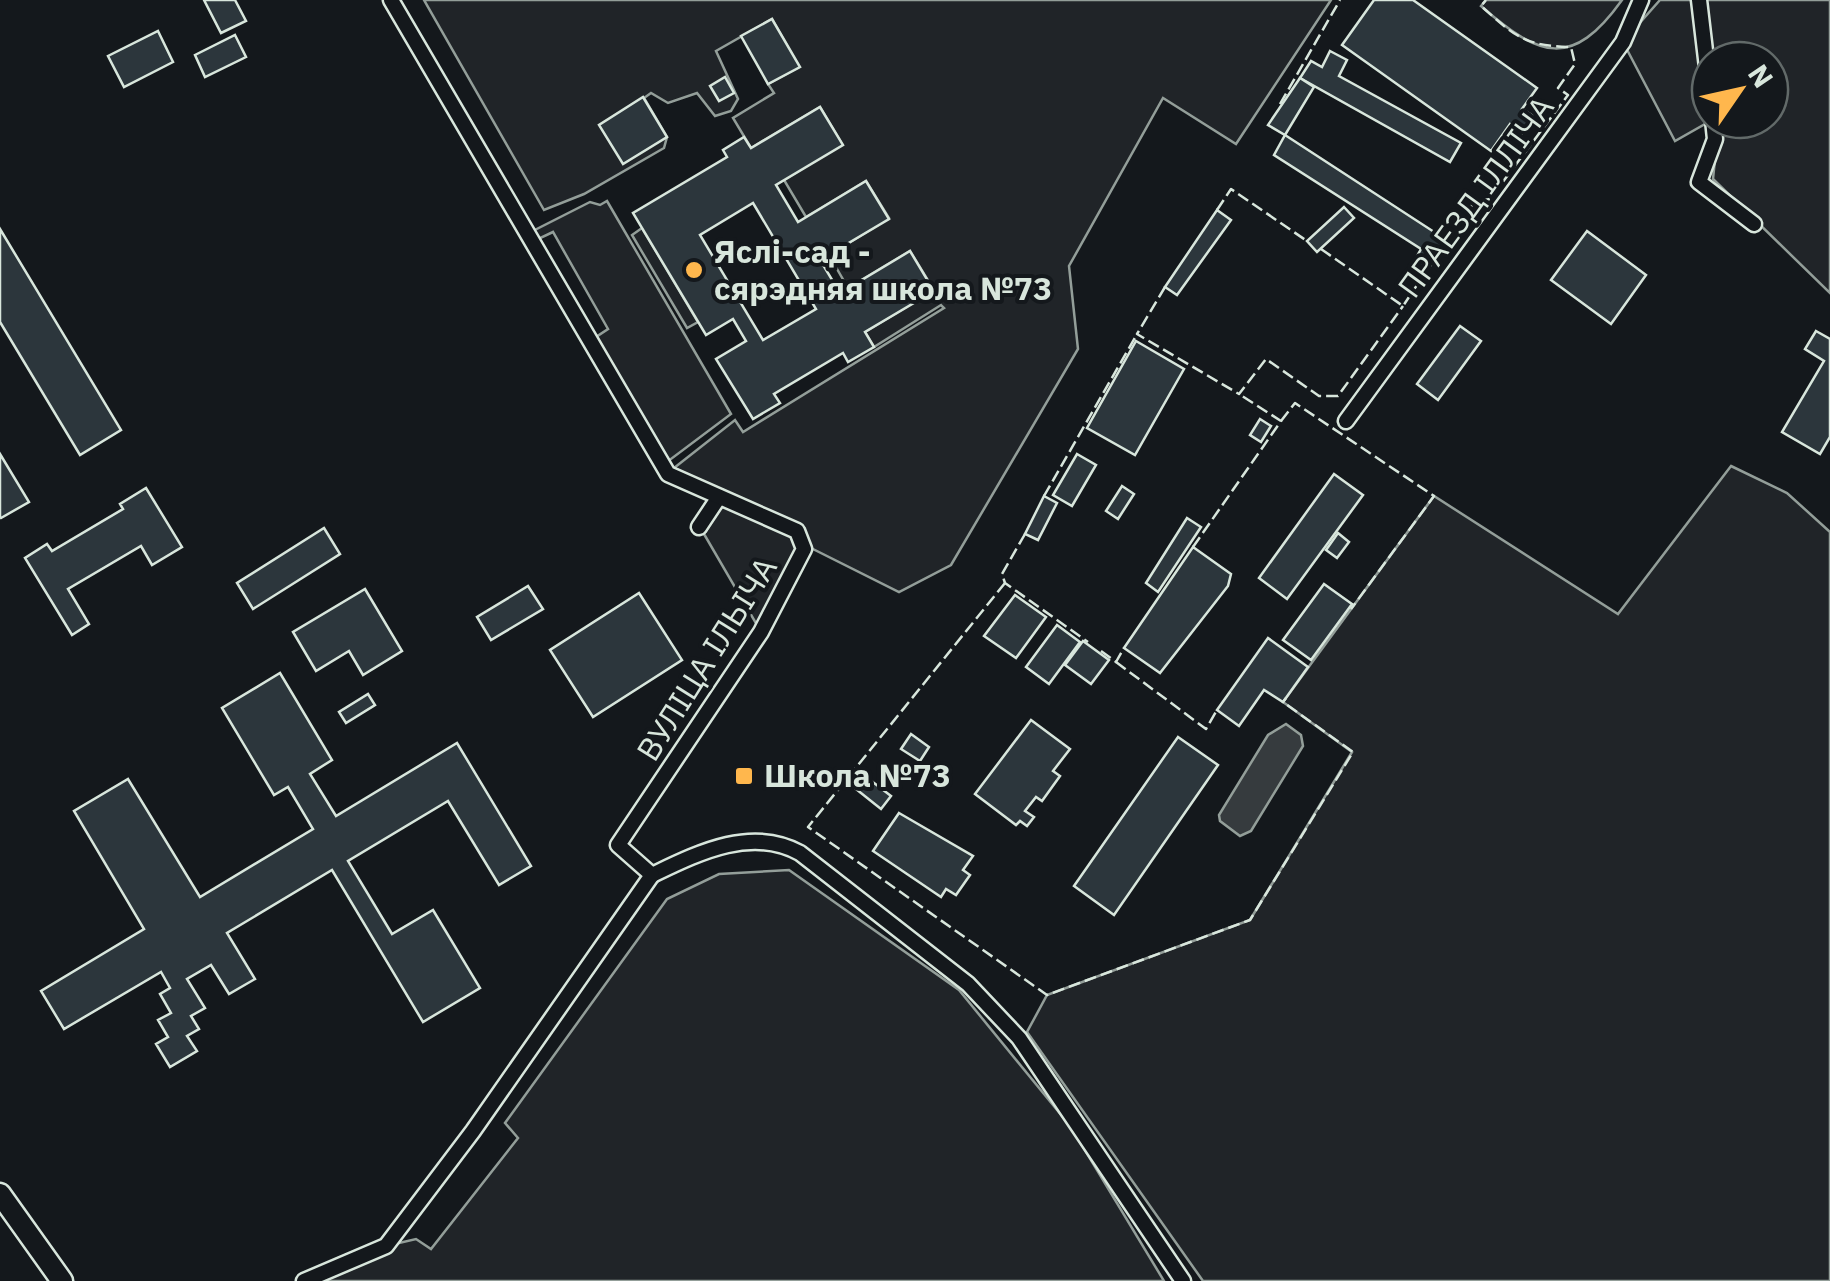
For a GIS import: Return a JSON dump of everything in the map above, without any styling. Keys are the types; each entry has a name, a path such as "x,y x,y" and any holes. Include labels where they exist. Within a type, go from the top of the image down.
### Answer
{"street":[{"name":"ВУЛІЦА ІЛЬІЧА","path":"391,0 668,474 798,531 804,558 761,632 618,845 652,874"},
{"name":"ПРАЕЗД ІЛЛІЧА","path":"1346,421 1622,42 1642,0"},
{"path":"1699,0 1704,40"},
{"path":"1715,140 1700,182 1754,224"},
{"path":"699,527 719,496"},
{"path":"304,1281 386,1246 474,1131 652,874 729,845 775,840 800,853 968,984 1019,1038 1183,1281"},
{"path":"0,1194 62,1281"}],"shaded area":[{"path":"424,0 1331,0 1236,144 1163,98 1069,266 1078,349 951,565 899,592 809,547 776,517 674,468 735,420 743,432 944,308 941,305 874,347 865,332 934,290 910,251 848,288 829,255 889,218 866,181 806,217 784,180 842,144 820,107 751,148 733,118 774,93 768,84 799,67 772,19 716,51 738,99 731,111 715,116 697,93 668,103 651,93 644,98 667,137 664,148 584,194 544,210"},
{"path":"1486,0 1622,0 1587,38 1571,46 1554,48 1520,36 1481,6"},
{"path":"1660,0 1830,0 1830,293 1713,179 1717,140 1790,140 1790,40 1690,40 1690,132 1675,141 1623,42"},
{"path":"607,201 731,414 663,465 590,341 608,329 553,232 532,242 527,234 590,202 600,205"},
{"path":"642,228 698,322 687,328 632,235"},
{"path":"1731,466 1787,493 1830,532 1830,1281 1203,1281 1027,1032 1047,995 1250,920 1352,752 1283,702 1434,496 1618,614"},
{"path":"726,500 797,531 804,549 761,632 704,534"},
{"path":"1286,724 1301,735 1303,746 1251,831 1240,836 1220,821 1219,815 1268,735"},
{"path":"789,870 959,990 1071,1127 1164,1281 304,1281 386,1246 416,1239 431,1249 518,1138 505,1123 667,899 719,874"}],"building":[{"path":"204,0 235,0 246,21 221,33"},
{"path":"1374,0 1413,0 1537,88 1522,109 1533,116 1522,133 1510,124 1491,151 1342,45"},
{"path":"772,19 800,67 768,84 741,36"},
{"path":"158,31 173,62 124,87 108,56"},
{"path":"235,35 246,57 205,77 195,55"},
{"path":"1330,51 1347,60 1339,76 1461,143 1450,162 1300,78 1311,61 1322,67"},
{"path":"725,77 734,93 719,101 710,86"},
{"path":"1300,78 1314,87 1285,135 1268,125"},
{"path":"643,97 667,137 623,164 599,125"},
{"name":"Яслі-сад - сярэдняя школа №73","path":"820,107 843,145 776,185 798,222 866,181 889,219 820,260 840,293 910,251 934,291 865,332 874,347 848,362 843,353 774,394 780,403 753,419 716,359 746,341 733,319 706,335 633,213 727,157 723,150 744,137 751,148","holes":["753,203 816,309 763,340 700,235"]},
{"path":"1285,135 1448,241 1421,279 1408,272 1421,249 1274,155"},
{"path":"1344,207 1354,218 1317,252 1307,241"},
{"path":"1217,210 1231,220 1177,295 1165,287"},
{"path":"0,229 121,430 80,455 0,322"},
{"path":"1587,231 1646,275 1611,324 1551,280"},
{"path":"1460,326 1481,341 1438,400 1417,384"},
{"path":"1816,331 1830,339 1830,437 1820,454 1782,432 1824,361 1805,349"},
{"path":"1136,341 1184,369 1135,455 1087,428"},
{"path":"1260,419 1271,426 1261,442 1250,435"},
{"path":"0,454 29,502 1,518 0,517"},
{"path":"1077,454 1096,465 1072,506 1053,495"},
{"path":"1334,474 1363,495 1287,599 1259,578"},
{"path":"1122,486 1134,494 1118,519 1106,511"},
{"path":"146,488 182,547 152,565 141,546 68,589 89,624 72,635 25,558 47,544 52,551 123,509 120,504"},
{"path":"1044,496 1057,503 1038,540 1025,534"},
{"path":"1187,518 1201,527 1158,592 1146,583"},
{"path":"324,528 340,554 253,609 237,583"},
{"path":"1338,533 1349,542 1337,558 1326,550"},
{"path":"1193,547 1231,574 1228,586 1160,673 1124,648"},
{"path":"1324,584 1352,604 1311,660 1283,640"},
{"path":"528,586 543,609 491,640 477,617"},
{"path":"365,589 402,651 363,675 349,651 316,671 293,632"},
{"path":"639,593 682,660 593,717 550,650"},
{"path":"1015,595 1046,617 1016,658 984,636"},
{"path":"1057,625 1080,642 1049,684 1026,667"},
{"path":"1268,638 1308,667 1283,702 1264,690 1239,726 1217,710"},
{"path":"1083,641 1109,660 1091,684 1065,665"},
{"path":"280,673 332,760 310,774 336,816 457,743 531,866 499,885 448,801 348,861 392,934 433,910 480,988 423,1022 332,870 227,933 255,979 229,994 211,965 187,979 205,1008 191,1016 199,1029 187,1036 197,1051 170,1067 156,1044 168,1037 158,1020 171,1013 160,994 170,988 161,972 64,1029 41,991 144,929 74,811 128,779 200,897 313,829 288,787 274,795 222,708"},
{"path":"368,694 375,705 346,723 339,712"},
{"path":"1031,720 1070,749 1053,771 1060,776 1042,801 1036,797 1025,811 1034,817 1027,826 1020,821 1016,825 975,794"},
{"path":"911,734 929,747 920,761 901,749"},
{"path":"1178,737 1218,765 1114,915 1074,886"},
{"path":"861,773 891,796 881,809 851,785"},
{"path":"899,813 973,856 963,870 970,875 956,895 946,889 941,897 873,851"}],"fence":[{"path":"1280,104 1340,0"},
{"path":"1448,241 1474,202 1490,199 1568,95 1558,88 1575,64 1571,47 1521,37 1481,6 1486,0"},
{"path":"1217,210 1231,189 1307,241"},
{"path":"1321,249 1403,306 1421,279"},
{"path":"1165,287 1137,334 1239,394 1266,359 1319,396 1338,396 1403,306"},
{"path":"1044,496 1136,336"},
{"path":"1193,547 1281,421 1239,394"},
{"path":"1281,421 1295,403 1434,496 1351,609"},
{"path":"1025,534 1002,574 1005,583 1088,642"},
{"path":"1005,583 808,827 1047,995 1250,920 1353,752 1283,702 1286,698"},
{"path":"1101,651 1116,662 1124,648"},
{"path":"1116,662 1206,729 1217,710"}],"place":[{"name":"Яслі-сад - сярэдняя школа №73","path":"694,270"},
{"name":"Школа №73","path":"744,776"}]}
